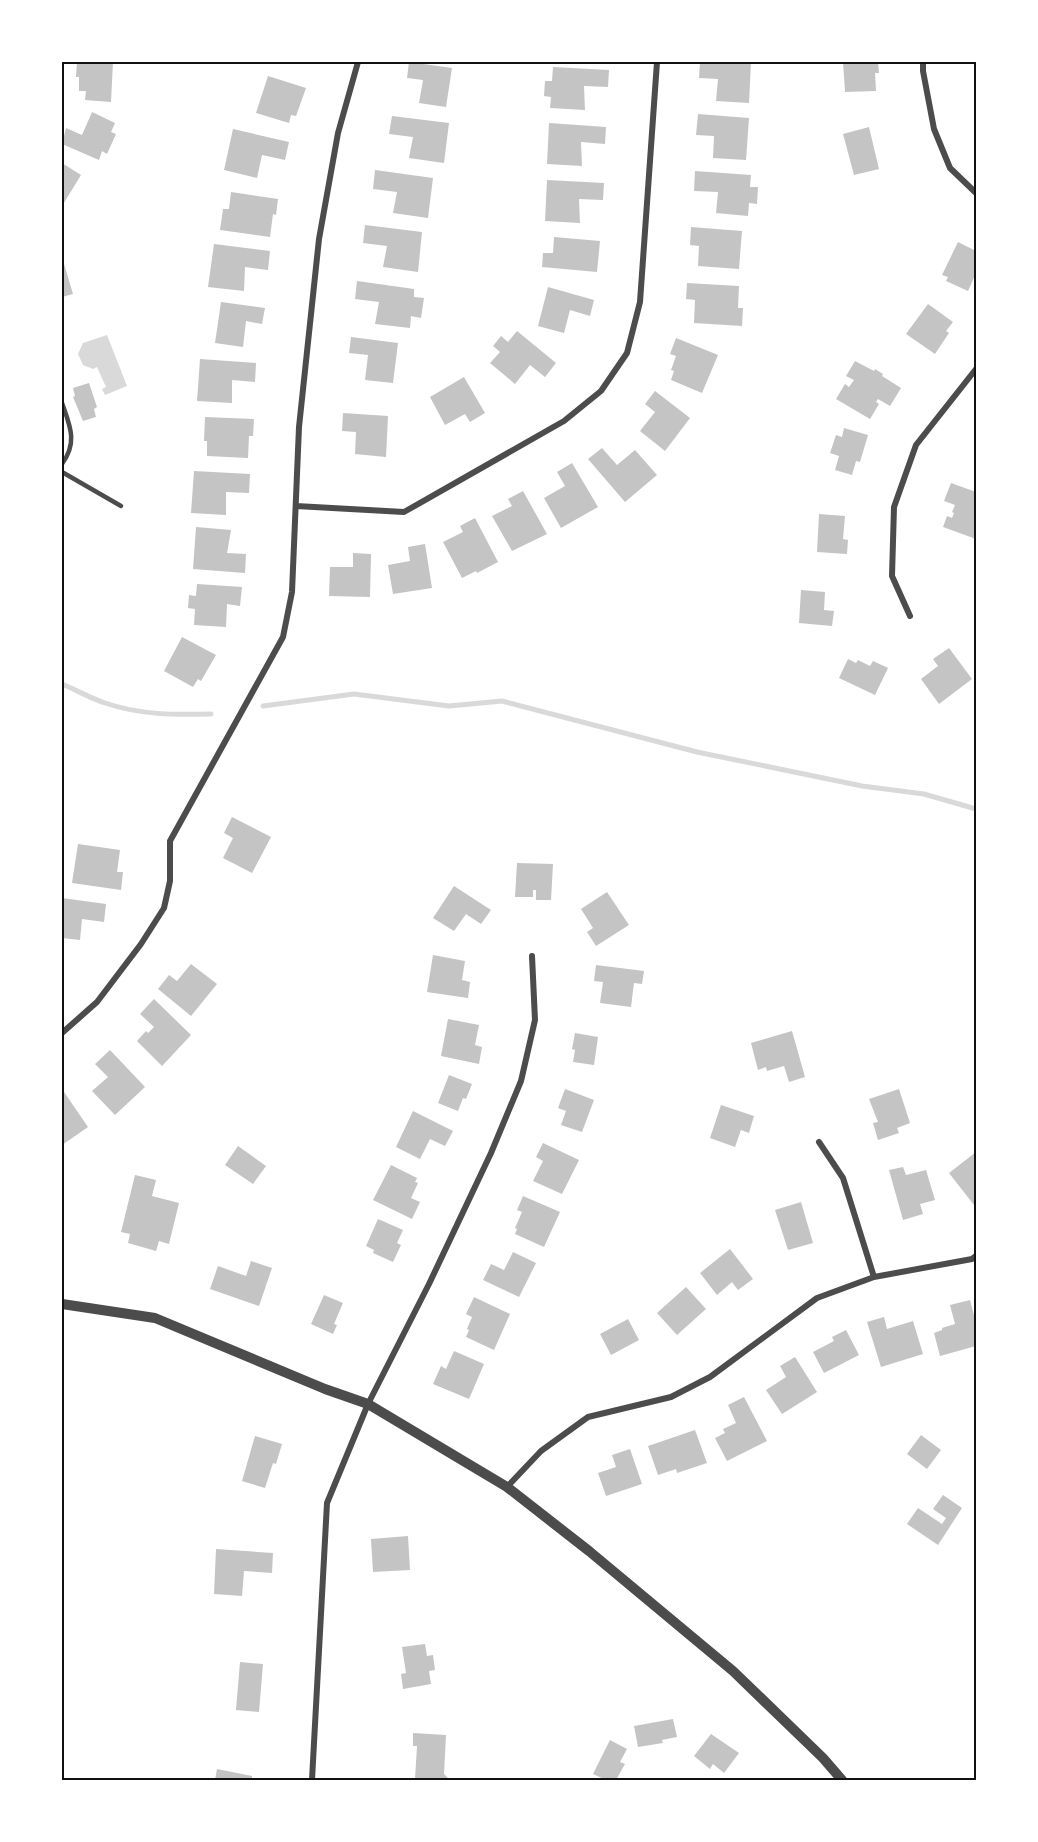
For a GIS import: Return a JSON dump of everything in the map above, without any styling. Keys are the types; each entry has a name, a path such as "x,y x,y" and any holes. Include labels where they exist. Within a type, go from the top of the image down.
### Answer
{"street":[{"path":"62,1033 96,1002 141,944 164,908 170,881 170,841 283,637 292,592 299,427 319,239 338,133 358,62"},
{"path":"296,506 404,512 564,421 601,391 627,353 640,302 657,62"},
{"path":"923,62 922,71 934,129 951,168 976,194"},
{"path":"909,616 892,576 894,507 916,445 976,369"},
{"path":"312,1780 327,1503 368,1404 491,1154 521,1081 535,1020 532,956"},
{"path":"819,1142 843,1178 874,1277"},
{"path":"507,1487 541,1451 588,1417 671,1398 710,1377 817,1298 874,1277 976,1256"},
{"path":"62,1304 154,1318 324,1389 368,1404 507,1487 589,1551 733,1671 823,1758 842,1780"}],"lane":[{"path":"62,403 72,437 68,455 62,464"},
{"path":"62,472 121,506"}],"shaded area":[{"path":"107,335 127,386 105,395 102,389 106,387 97,367 93,369 83,365 78,354 83,343"}],"building":[{"path":"77,62 113,62 111,102 85,100 86,91 79,91 79,77 76,77"},
{"path":"409,62 452,68 446,107 419,103 423,80 407,78"},
{"path":"700,62 751,62 749,103 716,101 718,79 699,78"},
{"path":"843,62 878,62 879,73 875,73 876,91 845,92"},
{"path":"553,67 609,70 608,87 584,86 585,110 550,108 551,97 544,96 545,81 552,81"},
{"path":"268,76 306,88 296,116 291,115 289,123 256,113"},
{"path":"92,112 115,123 111,132 116,134 107,154 102,151 99,160 62,144 66,128 82,135"},
{"path":"698,114 749,118 746,160 713,158 714,136 696,135"},
{"path":"392,116 449,123 444,163 409,158 413,137 389,134"},
{"path":"549,123 606,127 605,144 581,142 582,166 547,164"},
{"path":"869,127 879,169 854,175 843,134"},
{"path":"233,129 289,142 285,160 262,155 257,178 224,170"},
{"path":"62,163 81,175 62,206"},
{"path":"375,170 433,178 428,218 393,213 397,192 373,189"},
{"path":"695,171 751,175 750,187 758,187 757,204 749,203 748,216 716,213 718,192 694,191"},
{"path":"547,180 604,183 603,200 579,199 580,223 545,221"},
{"path":"231,192 278,199 276,215 273,214 270,237 220,230 223,209 229,209"},
{"path":"365,225 422,232 418,272 383,267 387,246 363,243"},
{"path":"691,227 742,231 739,269 698,266 699,246 690,245"},
{"path":"554,237 600,241 597,272 542,267 543,253 553,253"},
{"path":"958,242 976,251 976,273 968,291 946,281 948,277 942,275"},
{"path":"214,244 270,251 268,270 245,267 244,291 208,287"},
{"path":"62,257 73,294 62,297"},
{"path":"357,281 414,289 414,297 424,298 421,318 411,316 410,328 375,324 379,302 355,299"},
{"path":"687,283 739,286 738,308 743,308 742,326 694,323 695,300 686,299"},
{"path":"548,287 594,300 590,316 570,310 564,333 538,326"},
{"path":"221,302 265,308 262,324 246,321 243,347 215,343"},
{"path":"928,304 953,322 946,331 949,333 935,354 906,334"},
{"path":"517,331 556,363 545,377 530,365 515,384 490,363 500,352 493,346 501,336 508,342"},
{"path":"351,337 398,343 393,383 365,380 368,355 349,353"},
{"path":"676,338 718,355 702,393 671,380 674,371 671,370 676,356 670,354"},
{"path":"200,359 256,363 255,382 232,380 232,403 197,401"},
{"path":"855,361 874,371 875,369 901,388 890,406 878,399 876,402 879,404 870,419 836,399 845,384 849,387 854,380 846,376"},
{"path":"464,377 485,413 470,422 465,414 445,425 430,397"},
{"path":"89,383 97,407 94,409 96,417 83,421 73,397 75,396 73,388"},
{"path":"655,391 690,418 665,451 640,431 655,412 645,404"},
{"path":"343,413 388,416 386,457 355,454 356,432 342,431"},
{"path":"205,417 254,419 253,436 249,436 248,458 207,456 207,441 204,441"},
{"path":"844,428 868,435 860,462 856,461 852,475 835,470 839,456 830,453 836,435 842,437"},
{"path":"602,448 617,465 635,450 657,475 625,502 588,459"},
{"path":"572,463 598,507 561,528 544,498 565,486 557,472"},
{"path":"194,471 250,474 249,493 226,492 226,515 191,513"},
{"path":"951,483 976,492 976,539 943,527 947,516 952,518 954,513 952,512 955,505 944,501"},
{"path":"523,491 547,534 512,551 492,516 512,506 508,499"},
{"path":"819,514 845,516 843,539 848,540 847,554 817,552"},
{"path":"475,518 498,562 462,578 443,542 463,532 460,526"},
{"path":"196,527 231,530 227,553 246,554 245,573 193,569"},
{"path":"425,544 432,588 393,594 388,565 410,561 408,547"},
{"path":"353,553 371,554 370,597 329,596 330,567 353,567"},
{"path":"197,584 242,587 240,606 227,604 226,627 194,625 195,609 188,608 189,595 196,596"},
{"path":"801,590 825,592 824,610 834,611 832,626 799,623"},
{"path":"182,637 216,655 201,681 198,679 193,687 164,671"},
{"path":"949,648 972,679 939,704 921,679 938,666 933,659"},
{"path":"848,659 856,663 858,660 870,666 873,661 888,668 875,695 839,678"},
{"path":"232,817 271,837 252,873 223,858 233,838 224,833"},
{"path":"78,844 120,850 117,872 123,872 121,890 72,883"},
{"path":"517,863 553,864 551,900 536,900 536,890 533,890 533,897 515,897"},
{"path":"454,886 491,910 481,924 466,914 454,931 433,918"},
{"path":"607,892 629,925 596,946 587,932 593,928 581,909"},
{"path":"62,898 106,904 104,922 82,919 80,940 62,938"},
{"path":"433,955 465,961 462,980 470,982 468,998 427,992"},
{"path":"191,964 217,984 191,1016 158,989 169,975 177,981"},
{"path":"596,965 644,971 642,984 634,983 631,1007 600,1003 603,982 594,981"},
{"path":"154,999 191,1035 162,1066 137,1041 146,1031 148,1033 154,1027 140,1014"},
{"path":"448,1019 479,1025 475,1045 482,1047 479,1064 441,1056"},
{"path":"792,1031 805,1077 789,1082 784,1066 767,1071 766,1067 758,1070 751,1043"},
{"path":"575,1033 598,1037 594,1065 573,1062 575,1050 572,1049"},
{"path":"110,1050 145,1087 115,1115 92,1091 108,1077 95,1064"},
{"path":"449,1075 472,1084 458,1111 438,1103"},
{"path":"62,1089 88,1127 62,1145"},
{"path":"565,1089 594,1100 582,1132 561,1125 566,1111 558,1108"},
{"path":"899,1089 910,1123 897,1128 899,1133 878,1140 873,1123 878,1122 869,1099"},
{"path":"721,1105 754,1116 749,1133 741,1130 735,1147 710,1138"},
{"path":"413,1111 453,1131 445,1146 430,1139 420,1159 396,1147"},
{"path":"543,1143 579,1160 562,1194 533,1181 543,1161 536,1157"},
{"path":"238,1146 266,1166 253,1184 225,1165"},
{"path":"976,1152 976,1203 974,1205 949,1173"},
{"path":"391,1165 417,1178 415,1182 418,1183 411,1198 420,1202 412,1219 373,1200"},
{"path":"903,1167 906,1175 926,1170 935,1200 920,1204 923,1214 903,1220 889,1170"},
{"path":"135,1175 156,1180 152,1196 179,1203 169,1244 159,1241 156,1251 128,1243 130,1234 121,1232"},
{"path":"523,1196 560,1212 544,1247 515,1234 517,1229 515,1228 522,1212 517,1210"},
{"path":"801,1202 813,1243 788,1250 775,1210"},
{"path":"378,1219 403,1230 397,1243 401,1245 393,1262 373,1253 374,1250 366,1246"},
{"path":"730,1249 753,1279 738,1290 732,1282 717,1295 700,1273"},
{"path":"513,1252 536,1263 519,1297 483,1280 491,1264 504,1270"},
{"path":"251,1261 272,1268 259,1306 210,1289 218,1266 246,1276"},
{"path":"686,1287 706,1309 677,1335 657,1313"},
{"path":"324,1295 343,1303 334,1324 337,1325 333,1334 311,1324"},
{"path":"474,1297 510,1314 494,1350 466,1337 472,1317 466,1314"},
{"path":"970,1300 976,1323 976,1346 940,1356 934,1333 955,1324 950,1305"},
{"path":"884,1317 887,1329 913,1321 923,1354 881,1367 867,1322"},
{"path":"628,1319 639,1340 611,1355 600,1334"},
{"path":"846,1330 859,1355 824,1373 813,1352 834,1341 832,1337"},
{"path":"454,1351 484,1364 469,1399 433,1384 441,1366 446,1369"},
{"path":"795,1357 817,1392 782,1414 766,1390 786,1377 780,1366"},
{"path":"744,1397 767,1441 727,1461 715,1438 725,1433 723,1429 736,1423 728,1405"},
{"path":"695,1430 707,1463 677,1473 676,1469 658,1475 648,1446"},
{"path":"921,1435 941,1450 927,1469 907,1454"},
{"path":"255,1436 282,1444 265,1488 242,1481"},
{"path":"630,1449 642,1484 606,1496 598,1473 616,1467 612,1455"},
{"path":"943,1495 962,1508 938,1545 907,1524 918,1508 942,1524 946,1518 933,1509"},
{"path":"408,1536 410,1570 373,1572 371,1539"},
{"path":"216,1549 273,1553 272,1573 244,1571 242,1596 214,1594"},
{"path":"425,1644 427,1656 433,1655 435,1670 429,1671 431,1684 403,1689 401,1674 406,1673 402,1647"},
{"path":"240,1662 263,1664 259,1712 236,1710"},
{"path":"673,1719 677,1737 662,1740 663,1743 638,1747 634,1726"},
{"path":"413,1733 446,1735 444,1774 450,1780 415,1779 417,1746 413,1746"},
{"path":"711,1734 739,1753 724,1773 713,1764 710,1769 694,1756"},
{"path":"610,1740 627,1749 620,1762 625,1764 616,1780 606,1780 593,1774"},
{"path":"217,1769 252,1776 252,1780 215,1780"}],"waterway":[{"path":"62,684 99,701 131,710 171,714 211,714"},
{"path":"263,706 354,694 449,706 502,701 697,752 862,786 924,794 976,809"}]}
